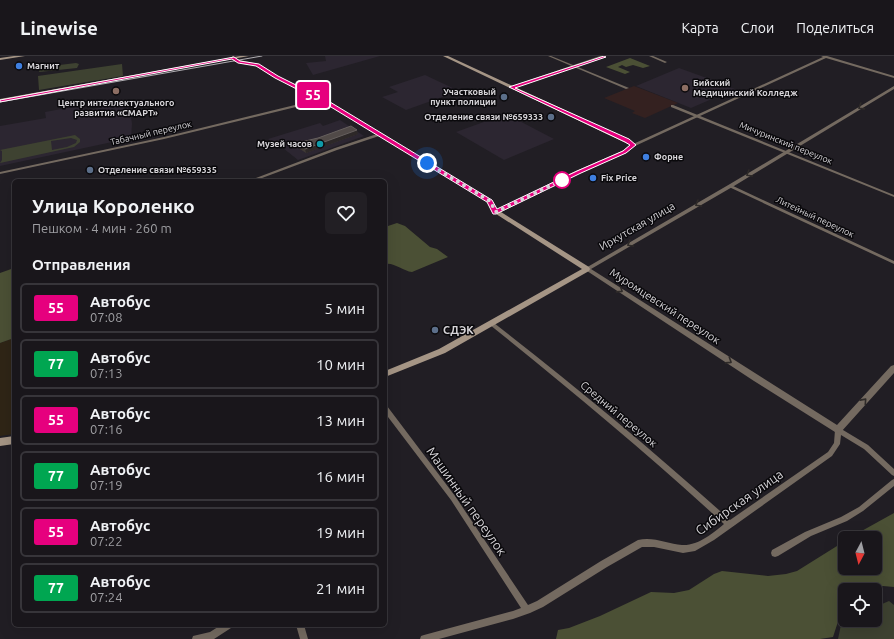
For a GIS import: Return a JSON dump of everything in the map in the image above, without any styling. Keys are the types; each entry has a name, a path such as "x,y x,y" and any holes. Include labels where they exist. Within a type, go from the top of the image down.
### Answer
{"main road":[{"path":"0,59 22,56"},
{"path":"0,100 233,57 247,56"},
{"path":"445,56 627,140 633,145 624,152 582,170 496,212"},
{"name":"Муромцевский переулок","path":"496,212 587,269"},
{"name":"Иркутская улица","path":"387,373 430,357 492,324 587,269"},
{"path":"0,442 12,440"}],"street":[{"path":"549,56 627,88"},
{"path":"511,87 604,56"},
{"path":"650,56 666,62"},
{"path":"633,145 698,117 824,56 894,76"},
{"name":"Муромцевский переулок","path":"233,57 234,60 240,62 258,65 276,77 316,96 381,134 490,201 496,212"},
{"name":"Иркутская улица","path":"587,269 730,186 894,87"},
{"name":"Табачный переулок","path":"304,104 316,96"},
{"name":"Табачный переулок","path":"0,173 164,138 304,104 326,102"},
{"name":"Мичуринский переулок","path":"672,106 894,196"},
{"path":"255,179 381,134"},
{"name":"Литейный переулок","path":"730,186 894,263"},
{"name":"Муромцевский переулок","path":"587,269 838,430"},
{"name":"Средний переулок","path":"492,324 608,417 684,482 729,524"},
{"name":"Сибирская улица","path":"424,639 514,615 527,610 540,604 641,543 654,542 683,550 689,549 711,538 830,454 837,444 838,430 894,368"},
{"name":"Машинный переулок","path":"387,411 454,498 527,610"},
{"path":"838,430 866,447 894,473"},
{"path":"775,553 808,534 861,509 894,482"},
{"path":"196,639 211,636 225,627"},
{"path":"301,627 304,639"}],"shaded area":[{"path":"325,56 380,56 313,75 306,63 326,61"},
{"name":"Бийский Медицинский Колледж","path":"679,68 735,89 691,108 636,86"},
{"path":"425,75 459,91 406,110 382,97 398,92 389,87"},
{"path":"634,86 678,103 645,118 632,113 635,111 604,98"},
{"path":"129,102 132,124 131,138 0,166 0,126 46,118 45,112 83,105 84,111"},
{"path":"506,114 554,139 504,160 456,132"},
{"path":"340,120 364,136 298,160 283,148 286,146 281,143 276,145 268,139 320,123 323,126"},
{"path":"12,339 12,434 0,436 0,343"}],"green space":[{"path":"630,58 650,66 643,68 633,65 626,67 622,65 618,67 630,72 625,74 606,67"},
{"path":"76,63 79,64 77,68 39,72 43,67"},
{"path":"122,64 123,76 39,90 38,76"},
{"path":"75,135 80,139 80,142 74,147 0,163 2,160 2,151 0,150","holes":["71,138 77,140 76,143 67,147 52,150 51,141"]},
{"path":"397,223 405,226 430,247 437,249 448,257 412,272 392,264 387,264 387,226"},
{"path":"12,269 12,339 0,343 0,273"},
{"path":"894,513 894,587 882,586 882,583 838,583 838,622 833,637 820,639 556,639 558,630 569,628 600,616 651,592 674,593 689,590 714,574 722,571 768,576 786,574 797,571 838,545 838,575 882,575 882,531 862,531"},
{"path":"889,601 894,605 894,639 838,639 841,627 882,627 882,604"}],"building":[{"path":"351,126 357,130 305,149 297,143 318,138"}],"tram line":[{"path":"0,102 262,56"}],"bus line":[{"name":"55","path":"0,100 234,58 234,60 240,62 254,63 258,65 276,77 316,96 381,134 490,201 496,212 624,152 630,149 633,145 627,140 511,87 604,56"}],"place":[{"name":"Магнит","path":"19,66"},
{"name":"Бийский Медицинский Колледж","path":"685,88"},
{"name":"Центр интеллектуального развития «СМАРТ»","path":"116,91"},
{"name":"Участковый пункт полиции","path":"504,97"},
{"name":"Отделение связи №659333","path":"551,117"},
{"name":"Музей часов","path":"320,144"},
{"name":"Форне","path":"646,157"},
{"name":"Отделение связи №659335","path":"90,170"},
{"name":"Fix Price","path":"593,178"},
{"name":"СДЭК","path":"435,330"}],"route":[{"path":"427,163 490,201 496,212 562,180"}]}
